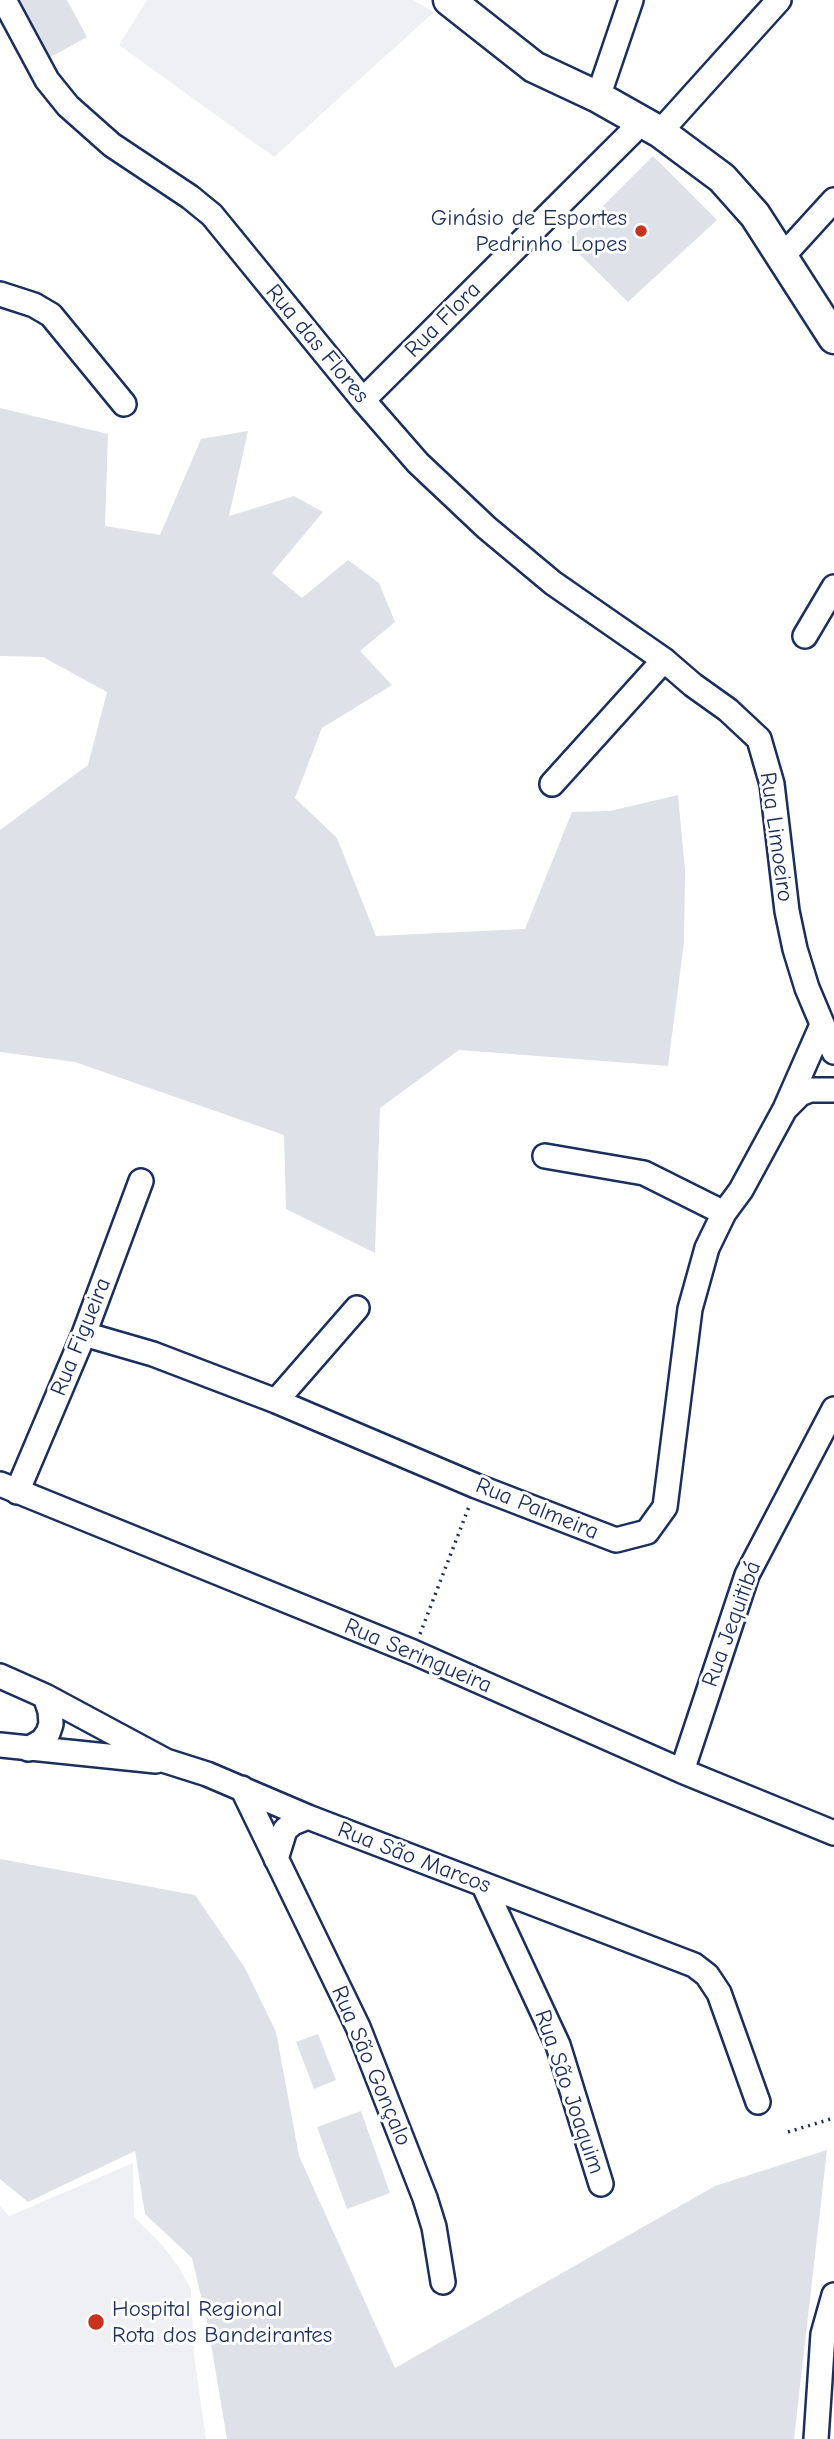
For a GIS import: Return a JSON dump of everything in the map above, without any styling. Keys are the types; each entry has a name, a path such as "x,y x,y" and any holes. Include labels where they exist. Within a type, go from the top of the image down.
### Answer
{"main road":[{"path":"449,0 474,9 503,45 534,67 598,97 651,127 722,178 755,215 834,338"}],"street":[{"name":"Rua das Flores","path":"4,0 47,80 68,106 111,145 190,197 212,215 418,463 487,528 552,583 664,660"},
{"path":"598,97 631,0"},
{"name":"Rua Flora","path":"363,400 651,127 779,0"},
{"path":"782,257 834,200"},
{"path":"0,294 34,305 51,315 124,404"},
{"path":"805,636 834,587"},
{"path":"552,784 664,660"},
{"name":"Rua Limoeiro","path":"664,660 693,685 729,710 759,739 772,784 787,911 795,949 807,988 834,1052"},
{"name":"Rua Palmeira","path":"84,1334 153,1354 476,1486 617,1540 647,1532 665,1507 690,1308 707,1248 724,1213 741,1190 785,1109 822,1025"},
{"name":"Rua Palmeira","path":"785,1109 800,1094 810,1090 834,1090"},
{"path":"545,1156 644,1173 724,1213"},
{"name":"Rua Figueira","path":"8,1488 84,1334 141,1181"},
{"path":"276,1402 357,1308"},
{"name":"Rua Jequitibá","path":"682,1771 747,1574 834,1409"},
{"name":"Rua Seringueira","path":"8,1488 413,1652 682,1771 834,1833"},
{"name":"Rua São Marcos","path":"0,1676 45,1696 166,1762 242,1788 484,1886 694,1965 707,1975 719,1993 758,2102"},
{"path":"28,1749 42,1741 51,1724 45,1696"},
{"path":"0,1745 166,1762"},
{"name":"Rua São Gonçalo","path":"242,1788 358,2027 428,2208 434,2227 443,2282"},
{"path":"276,1859 285,1830 293,1823 309,1817"},
{"name":"Rua São Joaquim","path":"484,1886 558,2045 601,2184"},
{"path":"816,2439 834,2295"}],"path":[{"path":"413,1652 476,1486"},
{"path":"788,2132 834,2118"}],"shaded area":[{"path":"17,0 67,0 87,37 49,58"},
{"path":"147,0 413,0 434,12 274,157 119,45"},
{"name":"Ginásio de Esportes Pedrinho Lopes","path":"653,156 717,220 628,302 567,242"},
{"path":"0,408 108,434 105,526 160,535 201,439 248,431 229,516 294,496 323,512 272,573 302,598 348,560 379,583 395,622 360,651 392,685 322,728 295,798 337,838 376,936 525,929 572,812 610,811 678,795 685,870 684,942 668,1066 459,1050 380,1108 375,1253 286,1209 284,1135 75,1062 0,1052 0,830 88,765 107,692 43,657 0,656"},
{"path":"0,1859 195,1895 245,1968 276,2032 299,2156 395,2368 715,2186 827,2150 794,2439 227,2439 208,2326 192,2258 145,2214 135,2151 28,2202 0,2179"},
{"path":"318,2034 336,2080 314,2089 296,2042"},
{"path":"361,2111 390,2193 347,2209 317,2127"},
{"name":"Hospital Regional Rota dos Bandeirantes","path":"133,2163 134,2217 162,2245 191,2289 194,2355 206,2439 0,2439 0,2206 9,2216"}],"place":[{"name":"Ginásio de Esportes Pedrinho Lopes","path":"641,231"},
{"name":"Hospital Regional Rota dos Bandeirantes","path":"96,2322"}]}
